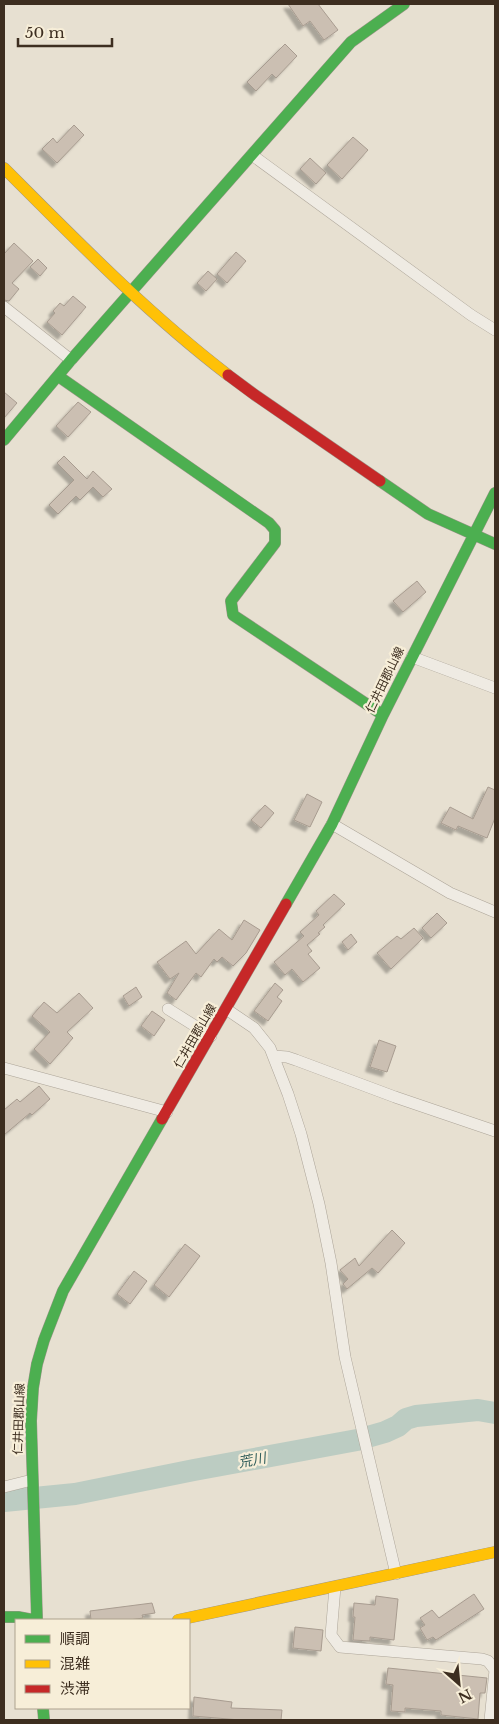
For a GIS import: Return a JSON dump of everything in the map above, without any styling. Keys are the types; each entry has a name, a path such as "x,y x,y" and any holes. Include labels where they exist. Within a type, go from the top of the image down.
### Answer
{"street":[{"path":"4,440 71,360 351,42 404,4"},
{"path":"252,155 471,315 495,330"},
{"path":"4,168 130,293 193,348 255,395 428,514 495,544"},
{"path":"4,307 71,360"},
{"path":"58,376 269,522 275,530 275,543 231,601 230,608 233,615 383,715"},
{"name":"仁井田郡山線","path":"35,1619 31,1421 34,1378 47,1333 63,1291 332,824 383,715 495,493"},
{"path":"412,657 495,688"},
{"path":"332,824 450,893 495,912"},
{"path":"168,1008 211,1036"},
{"path":"226,1009 260,1033 274,1056 301,1134 320,1204 345,1357 396,1574"},
{"path":"274,1056 296,1060 395,1097 495,1131"},
{"path":"4,1068 167,1112"},
{"path":"4,1487 32,1480"},
{"path":"183,1619 495,1552"},
{"path":"335,1587 331,1635 340,1647 488,1660 494,1670 490,1720"},
{"path":"4,1616 29,1619"}],"building":[{"path":"288,4 318,4 338,30 324,40 310,21 303,26"},
{"path":"285,44 297,56 276,78 272,74 256,91 247,82"},
{"path":"74,125 84,135 57,163 42,149 53,138 57,143"},
{"path":"353,137 368,150 342,179 327,165"},
{"path":"310,158 326,173 316,184 300,169"},
{"path":"14,243 33,261 12,283 19,289 9,301 4,300 4,254"},
{"path":"236,252 246,261 227,283 217,274"},
{"path":"38,259 47,268 40,276 30,267"},
{"path":"208,271 217,279 206,291 197,283"},
{"path":"73,296 86,307 62,335 47,322 55,313 53,311 60,303 64,306"},
{"path":"4,392 17,403 4,418"},
{"path":"78,402 91,412 68,437 56,426"},
{"path":"64,456 87,479 93,471 112,489 103,497 93,487 80,500 76,496 58,514 49,505 74,480 57,463"},
{"path":"417,581 426,592 403,612 393,601"},
{"path":"488,787 495,790 495,818 487,838 458,826 456,830 441,823 450,807 473,819"},
{"path":"307,794 322,802 310,827 294,820"},
{"path":"265,805 274,813 261,828 251,820"},
{"path":"334,894 345,904 323,925 325,927 318,933 320,934 307,945 312,951 308,954 320,968 303,982 292,969 285,975 274,962 304,936 300,932 319,915 316,911"},
{"path":"437,913 447,923 431,938 422,928"},
{"path":"244,920 260,930 246,953 233,966 222,957 217,962 214,959 201,977 196,973 176,1000 167,993 179,973 170,979 157,962 186,941 196,954 219,929 232,940"},
{"path":"414,928 423,938 391,969 377,953 397,936 401,939"},
{"path":"351,934 357,942 348,950 342,942"},
{"path":"275,983 283,990 277,997 282,1001 268,1021 254,1011"},
{"path":"136,987 142,997 129,1006 123,996"},
{"path":"79,993 93,1008 67,1032 73,1038 50,1064 34,1049 50,1032 32,1016 44,1002 57,1013"},
{"path":"152,1011 165,1020 154,1036 141,1026"},
{"path":"379,1040 396,1046 387,1072 370,1067"},
{"path":"39,1086 50,1099 32,1115 30,1113 4,1135 4,1110 17,1099 20,1102"},
{"path":"392,1230 405,1243 378,1273 372,1268 347,1289 343,1284 348,1279 340,1270 355,1258 359,1266"},
{"path":"185,1244 200,1256 169,1297 154,1285"},
{"path":"134,1271 147,1281 130,1304 117,1294"},
{"path":"474,1594 484,1609 436,1640 433,1637 427,1640 420,1628 425,1625 420,1618 432,1610 439,1618"},
{"path":"376,1596 398,1599 394,1640 370,1637 370,1641 353,1640 354,1603 375,1605"},
{"path":"152,1603 155,1613 142,1615 143,1618 136,1619 91,1619 90,1611"},
{"path":"295,1627 323,1630 321,1651 293,1648"},
{"path":"388,1668 487,1678 485,1693 480,1693 478,1719 441,1715 441,1711 405,1708 405,1712 391,1711 393,1685 386,1684"},
{"path":"194,1697 232,1702 231,1708 282,1710 281,1720 240,1720 193,1716"}],"waterway":[{"name":"荒川","path":"4,1501 75,1494 357,1440 385,1432 398,1426 406,1419 416,1416 478,1410 495,1413"}],"traffic: fast":[{"path":"4,440 71,360 351,42 404,4"},
{"path":"58,376 269,523 275,530 275,543 231,601 233,615 383,715"},
{"path":"380,481 428,514 495,544"},
{"path":"286,904 332,824 383,715 495,493"},
{"path":"37,1619 31,1421 37,1364 63,1291 162,1119"},
{"path":"4,1617 29,1619"},
{"path":"43,1709 44,1720"}],"traffic: slow":[{"path":"4,168 85,249 169,327 228,375"},
{"path":"183,1619 495,1552"}],"traffic: jam":[{"path":"228,375 380,481"},
{"path":"162,1119 286,904"}]}
